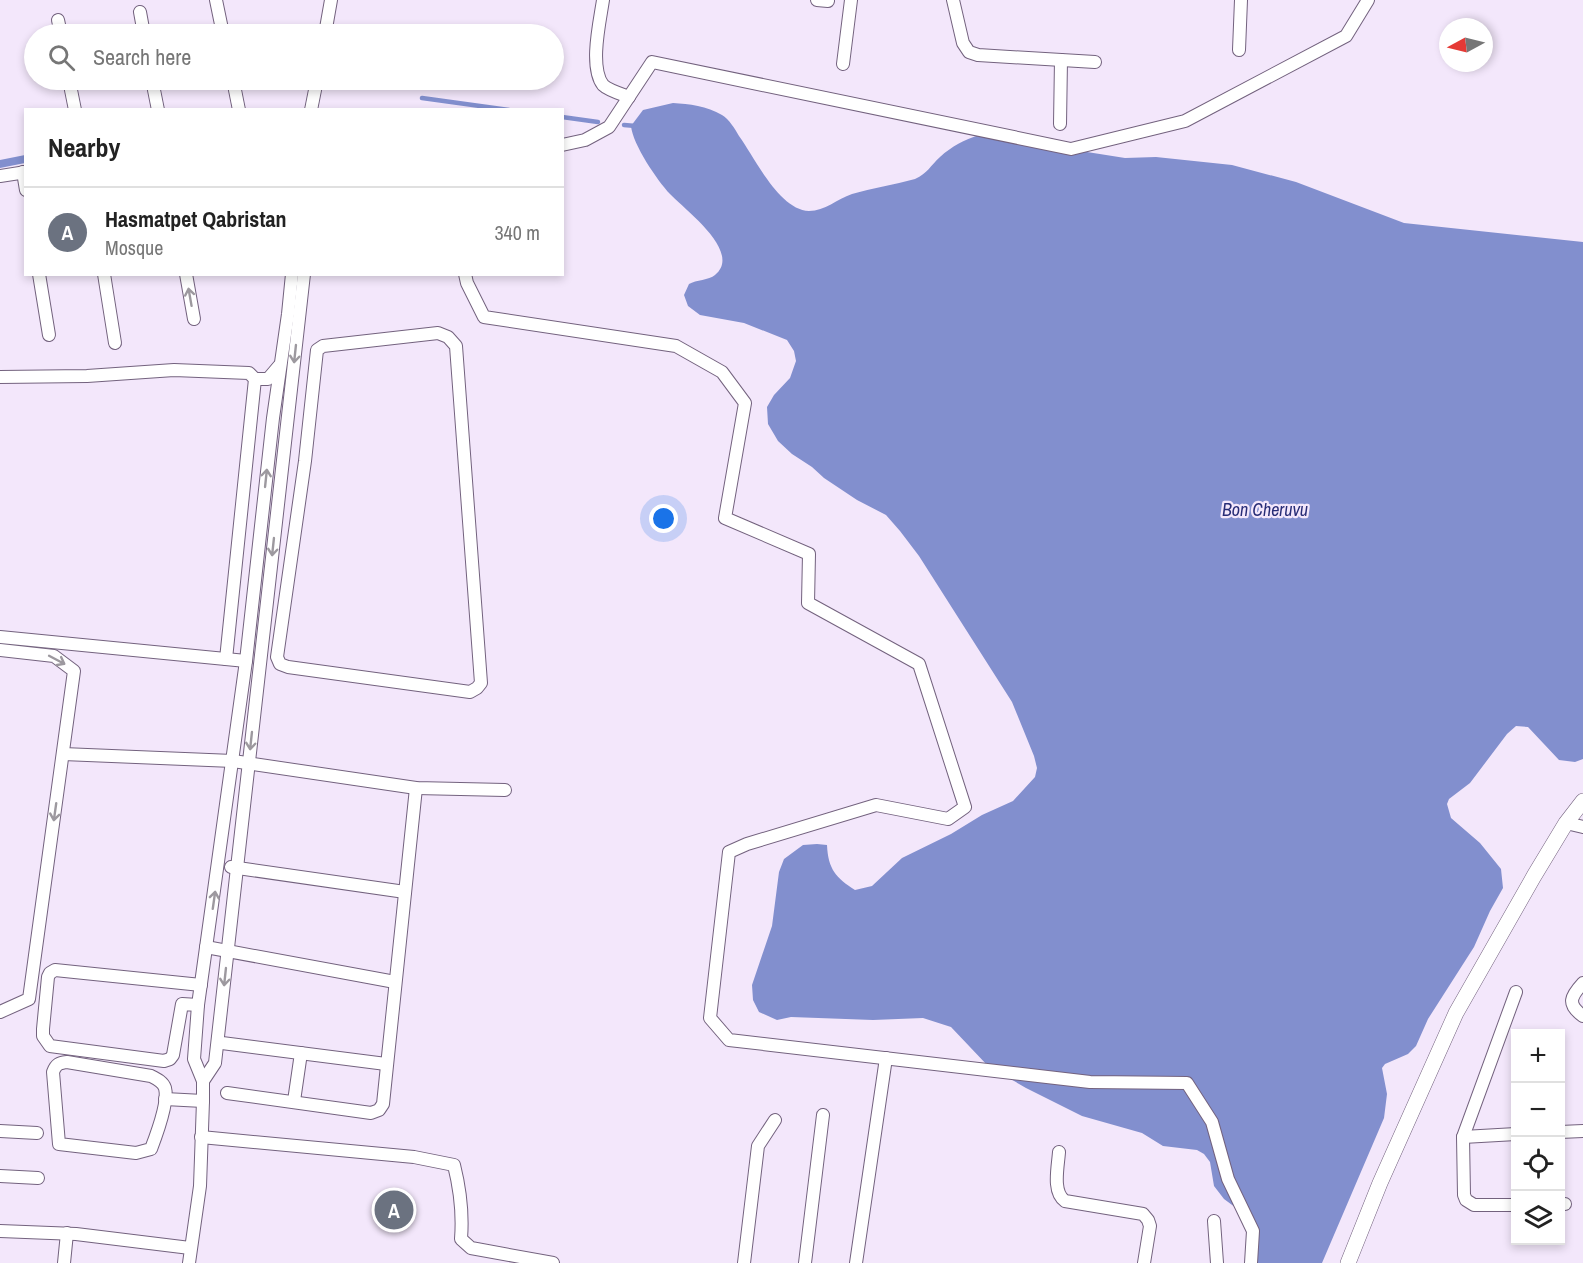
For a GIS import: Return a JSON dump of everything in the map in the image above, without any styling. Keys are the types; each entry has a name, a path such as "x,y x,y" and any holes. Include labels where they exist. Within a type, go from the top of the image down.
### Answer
{"street":[{"path":"216,0 221,24"},
{"path":"327,24 331,0"},
{"path":"603,0 596,57 597,73 604,86 629,97"},
{"path":"843,64 851,0"},
{"path":"953,0 963,43 969,52 978,55 1095,62"},
{"path":"1239,50 1241,0"},
{"path":"564,145 585,140 609,127 652,62 1071,148 1185,121 1346,36 1368,0"},
{"path":"140,12 142,24"},
{"path":"58,20 59,24"},
{"path":"1060,124 1061,60"},
{"path":"71,90 75,108"},
{"path":"154,90 158,108"},
{"path":"235,90 239,108"},
{"path":"311,108 314,90"},
{"path":"0,176 24,172"},
{"path":"39,276 49,335"},
{"path":"104,276 115,343"},
{"path":"186,276 194,319"},
{"path":"203,1081 215,1063 218,1041 284,447 294,315 292,276"},
{"path":"189,1263 200,1186 203,1101 203,1081 194,1059 198,1005 246,662 279,366 304,276"},
{"path":"465,276 484,317 676,346 722,372 745,402 725,518 809,554 808,603 919,664 965,807 948,819 876,805 747,844 729,852 710,1018 729,1040 1090,1082 1187,1083 1212,1122 1228,1179 1254,1231 1251,1263"},
{"path":"438,333 447,337 456,346 481,674 481,683 477,688 470,692 288,667 280,664 278,657 307,437 317,350 320,347 438,333"},
{"path":"0,377 87,376 174,370 249,373 255,379 268,379 279,366"},
{"path":"226,659 255,379"},
{"path":"254,399 267,400 273,418"},
{"path":"270,446 284,447 307,437"},
{"path":"284,447 305,461"},
{"path":"0,637 246,662"},
{"path":"0,650 54,656 74,671 29,999 0,1012"},
{"path":"63,754 249,762 416,788 505,790"},
{"path":"227,1093 371,1113 379,1110 383,1104 416,788"},
{"path":"1348,1263 1380,1183 1456,1013 1566,824 1583,801"},
{"path":"1566,824 1583,827"},
{"path":"219,866 405,892"},
{"path":"207,947 395,982"},
{"path":"198,1005 182,1004 174,1054 170,1059 164,1061 50,1046 43,1036 48,977 55,970 201,985"},
{"path":"1583,983 1573,994 1571,1002 1573,1008 1583,1016"},
{"path":"1511,1205 1474,1205 1466,1200 1463,1137 1516,992"},
{"path":"218,1041 386,1064"},
{"path":"294,1101 301,1053"},
{"path":"856,1263 886,1058"},
{"path":"67,1062 151,1076 160,1080 165,1087 165,1099 151,1149 143,1153 59,1144 53,1072 55,1066 67,1062"},
{"path":"165,1099 203,1101"},
{"path":"805,1263 823,1115"},
{"path":"744,1263 758,1146 775,1120"},
{"path":"0,1131 37,1133"},
{"path":"1565,1132 1583,1131"},
{"path":"1463,1137 1511,1134"},
{"path":"201,1137 414,1157 454,1165 462,1220 461,1239 471,1248 553,1263"},
{"path":"1059,1152 1058,1189 1060,1198 1065,1201 1138,1212 1148,1220 1150,1226 1144,1263"},
{"path":"0,1176 38,1178"},
{"path":"1214,1221 1217,1263"},
{"path":"0,1231 67,1233 190,1248"},
{"path":"64,1263 67,1233"}],"water":[{"name":"Bon Cheruvu","path":"673,103 704,108 725,117 778,193 798,208 809,211 820,209 852,194 915,179 926,172 949,150 979,135 1125,158 1156,157 1232,165 1296,182 1404,223 1583,242 1583,759 1575,762 1559,760 1528,727 1516,726 1507,734 1470,783 1449,799 1447,804 1451,818 1480,843 1501,869 1503,888 1474,947 1428,1019 1416,1046 1408,1054 1385,1064 1382,1068 1387,1094 1384,1118 1322,1263 1258,1263 1256,1232 1247,1216 1224,1199 1214,1186 1210,1162 1204,1154 1197,1150 1163,1146 1142,1133 1082,1116 1026,1088 988,1066 951,1027 923,1018 873,1020 791,1017 777,1020 759,1012 753,1000 752,985 772,926 779,872 784,859 803,845 827,845 831,867 843,881 855,890 872,886 902,858 1013,801 1035,777 1037,768 1012,702 919,556 900,531 886,515 857,500 792,454 778,441 768,424 767,407 774,395 790,378 796,361 794,351 787,340 744,323 700,315 688,306 684,295 689,284 715,275 722,266 722,255 717,243 698,220 670,194 652,171 636,143 631,126 643,110"},
{"path":"24,155 24,163 0,168 0,160"}],"waterway":[{"path":"422,98 494,108"},
{"path":"564,117 598,122"},
{"path":"624,125 636,126"}],"place":[{"name":"Hasmatpet Qabristan","path":"394,1210"}]}
